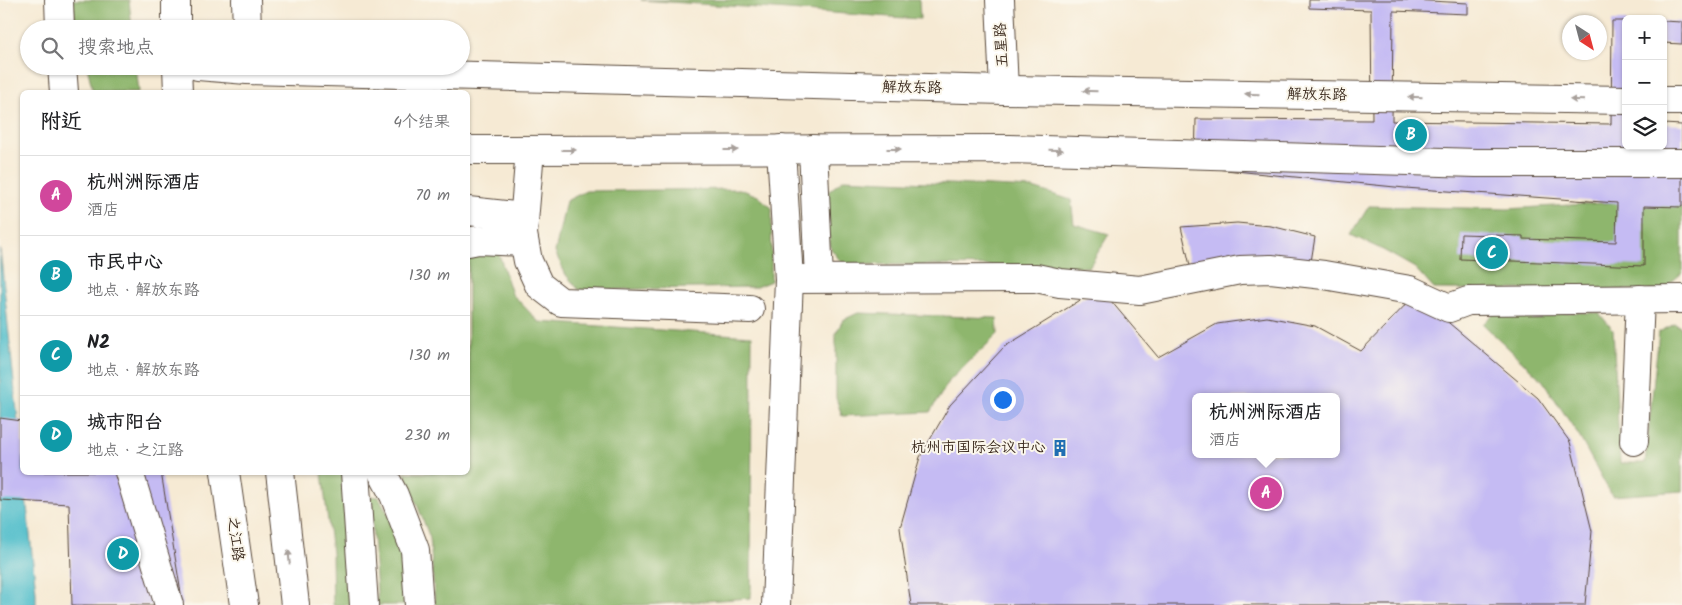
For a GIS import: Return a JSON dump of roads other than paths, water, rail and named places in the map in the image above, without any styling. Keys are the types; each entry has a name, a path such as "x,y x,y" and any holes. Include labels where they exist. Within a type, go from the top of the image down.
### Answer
{"main road":[{"path":"59,0 60,20"},
{"path":"176,0 176,20"},
{"path":"246,0 246,20"},
{"name":"五星路","path":"1000,0 1004,90"},
{"path":"63,75 64,90"},
{"path":"177,75 178,90"},
{"name":"解放东路","path":"247,76 1622,100"},
{"path":"1667,101 1682,101"},
{"path":"813,149 819,278"},
{"path":"470,150 1010,149 1476,163 1682,163"},
{"path":"530,150 524,230 528,261 539,285 562,302 750,309"},
{"path":"776,605 789,278 781,150"},
{"path":"470,212 524,230"},
{"path":"470,242 524,230"},
{"path":"789,278 1036,278 1060,283 1140,290 1240,270 1271,269 1324,275 1410,290 1449,308 1468,301 1682,298"},
{"path":"1634,441 1640,299"},
{"path":"130,475 168,605"},
{"name":"之江路","path":"225,475 244,605"},
{"path":"280,475 295,605"},
{"path":"355,475 364,605"},
{"path":"384,475 394,495 415,550 418,605"}],"water":[{"path":"0,249 20,440 20,475 24,475 36,605 0,605"}],"place":[{"name":"市民中心","path":"1411,135"},
{"name":"N2","path":"1492,253"},
{"name":"杭州市国际会议中心","path":"1060,448"},
{"name":"杭州洲际酒店","path":"1266,493"},
{"name":"城市阳台","path":"123,554"}]}
